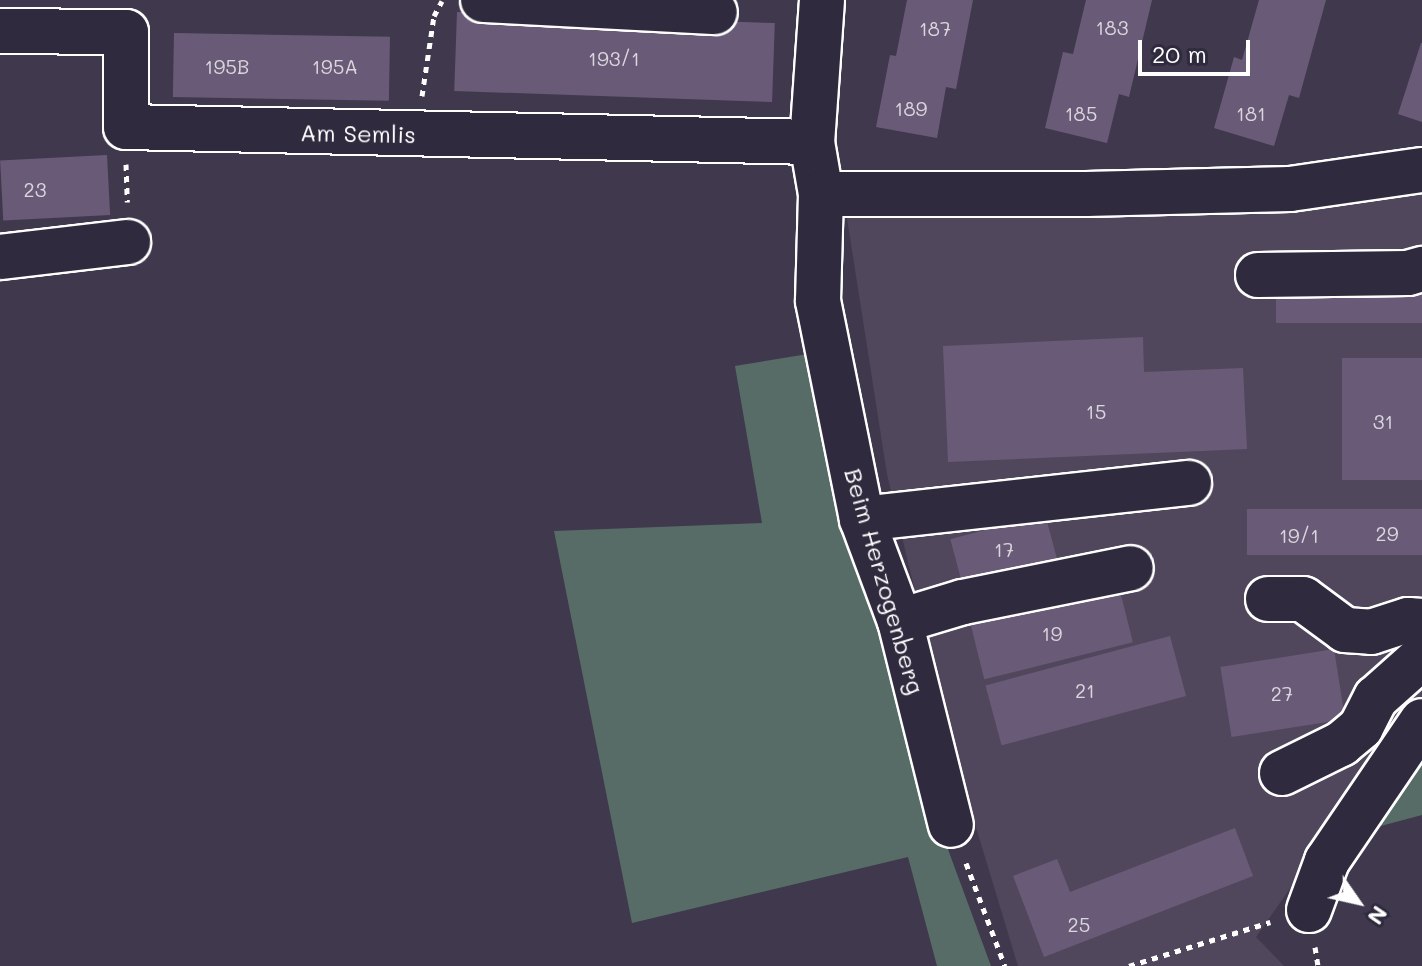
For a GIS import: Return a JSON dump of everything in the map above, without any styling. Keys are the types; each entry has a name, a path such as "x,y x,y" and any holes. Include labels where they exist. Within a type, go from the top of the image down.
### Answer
{"street":[{"path":"483,0 715,12"},
{"name":"Beim Herzogenberg","path":"822,0 812,142 821,194 818,301 862,519 900,621 951,825"},
{"path":"0,31 126,32 126,127"},
{"name":"Am Semlis","path":"126,127 812,142"},
{"path":"821,194 1086,194 1290,189 1422,170"},
{"path":"0,257 128,242"},
{"path":"1258,275 1408,273 1422,269"},
{"path":"862,519 1189,483"},
{"path":"900,621 963,602 1131,568"},
{"path":"1268,599 1303,599 1345,630 1371,632 1408,620 1422,621"},
{"path":"1282,773 1341,744 1361,727 1376,698 1422,657"},
{"path":"1309,910 1327,861 1422,721"}],"path":[{"path":"416,134 434,16 443,0"},
{"path":"126,127 128,242"},
{"path":"951,825 1005,966"},
{"path":"1129,966 1309,910"}],"shaded area":[{"path":"1422,183 1422,700 1256,937 1284,966 1018,966 955,758 887,474 847,218 1092,214"}],"green space":[{"path":"814,353 939,825 991,966 937,966 908,857 632,923 554,531 762,523 735,366"},
{"path":"1422,742 1422,815 1362,831"}],"building":[{"path":"907,0 973,0 956,89 946,87 937,138 876,127 890,55 896,56"},
{"path":"1086,0 1152,0 1129,97 1119,94 1107,143 1045,128 1063,52 1073,54"},
{"path":"1259,0 1326,0 1299,98 1289,95 1274,146 1214,128 1234,57 1242,60"},
{"path":"457,12 775,23 772,102 454,91"},
{"path":"174,33 390,37 389,101 173,97"},
{"path":"1422,43 1422,122 1398,114"},
{"path":"107,155 110,215 3,221 0,161"},
{"path":"1276,292 1422,292 1422,323 1276,323"},
{"path":"1143,337 1144,372 1243,368 1247,449 948,462 943,346"},
{"path":"1342,358 1422,358 1422,480 1342,480"},
{"path":"1247,509 1422,509 1422,555 1247,555"},
{"path":"1045,514 1057,558 962,584 950,539"},
{"path":"1119,587 1133,642 984,679 971,624"},
{"path":"1170,636 1186,696 1002,745 986,685"},
{"path":"1334,649 1345,719 1232,737 1220,667"},
{"path":"1235,828 1253,876 1044,957 1013,876 1057,859 1070,892"}]}
